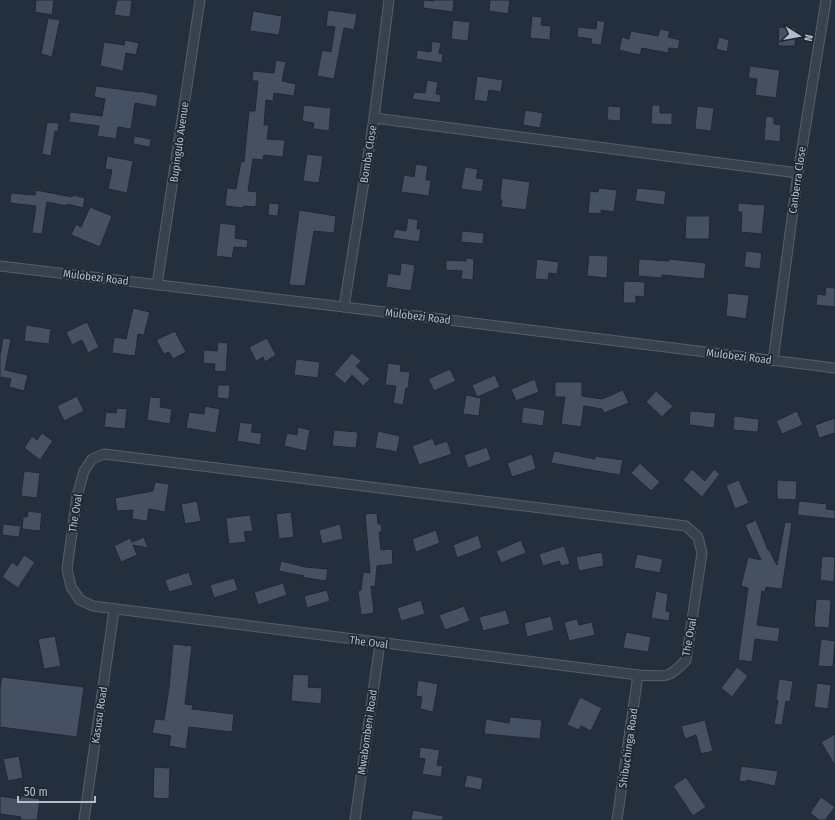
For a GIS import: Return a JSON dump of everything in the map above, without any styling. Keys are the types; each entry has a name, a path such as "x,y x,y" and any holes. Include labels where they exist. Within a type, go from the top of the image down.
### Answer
{"street":[{"name":"Bupingulo Avenue","path":"157,285 200,0"},
{"name":"Bomba Close","path":"344,307 374,118 389,0"},
{"name":"Canberra Close","path":"773,360 798,173 826,0"},
{"path":"374,118 798,173"},
{"name":"Mulobezi Road","path":"0,266 835,368"},
{"name":"The Oval","path":"104,454 686,526 698,537 702,553 686,660 676,671 667,676 638,675 114,610 94,606 80,600 71,587 67,570 77,496 84,472 92,458 104,454"},
{"name":"Kasusu Road","path":"84,820 114,610"},
{"name":"Mwabombeni Road","path":"355,820 380,643"},
{"name":"Shibuchinga Road","path":"617,820 638,675"}],"building":[{"path":"36,0 54,0 52,15 35,12"},
{"path":"117,0 132,0 130,17 114,15"},
{"path":"424,0 454,0 453,12 423,8"},
{"path":"490,0 510,0 508,14 489,11"},
{"path":"328,10 357,14 354,30 344,28 334,79 317,76 322,50 331,52 335,27 326,26"},
{"path":"253,11 282,16 279,35 250,31"},
{"path":"532,16 542,17 541,25 551,26 550,40 530,38"},
{"path":"48,18 60,20 52,57 41,54"},
{"path":"453,20 470,22 468,41 451,39"},
{"path":"597,20 605,22 601,45 591,44 592,39 577,37 578,27 596,29"},
{"path":"779,27 796,28 795,46 778,46"},
{"path":"660,29 670,31 668,37 680,40 678,49 669,48 668,53 642,48 640,55 619,50 622,37 629,39 631,31 658,36"},
{"path":"719,37 729,40 727,52 716,49"},
{"path":"125,40 139,43 136,55 126,53 123,71 100,66 104,42 124,45"},
{"path":"432,41 441,43 439,53 443,54 442,63 416,59 417,50 431,52"},
{"path":"276,60 286,62 282,81 296,84 294,96 274,93 273,101 266,100 264,125 269,125 267,139 285,140 283,157 264,155 263,160 253,159 248,191 257,192 256,207 244,206 243,208 225,206 227,188 236,189 241,161 244,162 249,111 255,111 258,81 252,81 253,71 274,73"},
{"path":"750,66 780,70 776,98 755,95 757,79 748,78"},
{"path":"477,76 503,80 501,92 489,90 487,102 474,100"},
{"path":"427,80 438,82 436,94 441,95 440,103 412,99 414,92 425,93"},
{"path":"96,86 140,91 158,95 156,107 135,103 131,129 118,127 116,139 97,136 99,126 69,122 70,112 102,116 105,99 94,97"},
{"path":"304,105 331,108 329,131 313,129 314,123 302,121"},
{"path":"652,105 660,105 660,113 672,113 672,125 651,124"},
{"path":"608,106 621,107 620,121 607,120"},
{"path":"697,106 714,108 711,131 695,129"},
{"path":"525,110 543,113 540,128 523,125"},
{"path":"766,116 774,117 774,124 781,125 780,142 764,140"},
{"path":"47,122 59,123 58,132 55,131 51,156 42,154"},
{"path":"134,136 151,139 150,147 133,144"},
{"path":"307,154 323,156 319,183 303,181"},
{"path":"107,156 133,161 127,193 108,189 112,170 105,169"},
{"path":"416,164 428,166 426,180 431,180 429,196 401,192 404,175 414,177"},
{"path":"465,167 478,169 476,178 484,179 482,192 461,189"},
{"path":"502,178 530,182 526,210 501,207 502,200 500,199"},
{"path":"599,188 617,190 614,212 601,210 601,214 588,213 590,191 598,192"},
{"path":"637,188 666,191 664,205 635,201"},
{"path":"36,190 85,198 83,208 67,204 67,206 47,202 42,234 32,233 36,206 10,203 11,193 35,195"},
{"path":"269,203 279,204 278,216 268,215"},
{"path":"738,203 765,205 762,234 741,232 742,212 738,212"},
{"path":"90,207 112,216 100,247 71,235 76,224 81,227"},
{"path":"299,210 336,216 334,233 314,231 305,286 289,285"},
{"path":"686,216 710,216 709,239 685,239"},
{"path":"408,218 418,220 417,229 421,229 419,242 393,238 395,229 406,231"},
{"path":"220,223 236,225 235,238 248,240 247,248 234,247 232,258 216,256"},
{"path":"462,231 484,233 483,244 461,242"},
{"path":"746,251 762,253 760,269 744,267"},
{"path":"589,255 608,256 607,278 587,276"},
{"path":"466,258 474,259 473,280 461,279 462,271 446,270 446,260 466,261"},
{"path":"537,259 559,262 557,274 549,273 548,280 535,279"},
{"path":"639,259 669,261 669,259 706,263 704,279 662,275 662,278 638,276"},
{"path":"401,263 415,265 411,291 386,287 388,273 400,275"},
{"path":"624,281 645,282 644,297 636,296 636,303 623,303"},
{"path":"826,287 835,288 835,307 816,305 817,294 825,295"},
{"path":"728,293 749,295 746,319 726,316"},
{"path":"133,308 150,312 144,335 138,334 135,356 112,353 114,337 126,339"},
{"path":"87,322 99,347 88,353 82,340 72,345 66,332"},
{"path":"26,325 51,329 49,344 24,341"},
{"path":"175,331 186,352 173,359 169,352 164,354 156,340"},
{"path":"3,338 11,339 5,370 28,375 24,391 9,387 11,379 0,377 0,355"},
{"path":"267,338 276,355 265,362 263,357 256,361 249,347"},
{"path":"218,342 228,343 226,372 214,371 215,364 203,363 204,350 217,351"},
{"path":"352,353 361,361 356,366 370,379 363,386 352,375 345,384 334,374"},
{"path":"296,359 320,362 318,378 294,375"},
{"path":"388,363 401,365 400,371 410,372 408,388 406,388 403,405 393,403 396,386 385,385"},
{"path":"450,369 456,381 434,391 428,379"},
{"path":"495,375 500,387 477,397 472,385"},
{"path":"535,379 539,392 516,401 511,389"},
{"path":"555,382 582,382 582,396 602,399 623,390 629,403 604,413 602,409 584,406 581,427 561,424 565,397 555,397"},
{"path":"218,385 230,385 229,399 217,398"},
{"path":"656,391 673,406 662,417 646,402"},
{"path":"466,395 481,398 479,416 463,414"},
{"path":"77,396 84,411 64,421 57,406"},
{"path":"150,397 161,398 160,407 172,409 170,424 147,420"},
{"path":"205,406 220,409 216,433 186,428 189,412 204,414"},
{"path":"523,407 545,410 543,426 521,423"},
{"path":"117,408 127,409 125,429 104,427 106,412 116,413"},
{"path":"690,411 716,413 714,428 689,425"},
{"path":"797,411 803,425 782,434 776,421"},
{"path":"734,416 759,419 758,432 733,430"},
{"path":"835,418 835,433 819,438 815,425"},
{"path":"240,422 253,424 251,432 262,433 260,445 237,441"},
{"path":"298,427 310,430 306,451 284,446 287,433 297,435"},
{"path":"334,430 358,432 356,448 332,446"},
{"path":"378,431 400,436 397,452 375,448"},
{"path":"42,433 53,441 40,460 24,448 32,436 37,440"},
{"path":"433,438 435,445 447,441 452,454 419,465 412,446"},
{"path":"487,447 491,460 468,468 464,455"},
{"path":"554,451 595,459 595,456 623,460 620,475 551,463"},
{"path":"532,454 536,469 512,477 507,463"},
{"path":"640,463 660,482 651,491 631,473"},
{"path":"692,469 705,481 714,469 720,474 702,497 683,480"},
{"path":"24,471 40,473 37,498 21,496"},
{"path":"739,480 749,503 735,509 726,485"},
{"path":"777,480 797,481 796,500 777,499"},
{"path":"155,482 169,484 165,512 149,509 147,521 132,519 133,510 117,511 115,498 153,491"},
{"path":"197,501 201,521 185,524 181,504"},
{"path":"799,501 827,504 826,509 835,510 835,519 797,515"},
{"path":"28,511 42,513 40,531 22,529 23,517 27,517"},
{"path":"291,512 294,537 279,539 276,514"},
{"path":"377,513 378,524 381,524 382,532 379,532 381,550 392,549 393,564 377,566 375,587 371,586 374,613 361,615 358,591 361,590 363,572 370,573 365,514"},
{"path":"250,515 253,531 244,532 246,542 229,544 226,518"},
{"path":"756,520 768,550 777,565 785,522 792,523 782,589 766,587 765,592 762,591 757,625 780,628 778,642 755,639 752,662 738,660 748,588 741,586 748,557 761,560 745,525"},
{"path":"3,524 21,526 19,537 2,535"},
{"path":"340,524 343,539 322,544 319,530"},
{"path":"436,530 440,543 416,552 412,539"},
{"path":"478,535 482,548 457,558 453,545"},
{"path":"144,537 148,548 133,545 137,555 121,562 114,546 130,538 132,542"},
{"path":"521,540 526,553 501,563 496,551"},
{"path":"564,546 570,564 561,566 559,561 543,566 539,554"},
{"path":"602,552 604,566 579,571 576,557"},
{"path":"637,554 663,559 660,573 634,568"},
{"path":"24,555 35,562 18,588 2,577 12,562 17,566"},
{"path":"822,556 835,557 834,582 820,580"},
{"path":"281,561 305,567 328,569 326,581 300,577 304,576 279,571"},
{"path":"189,572 193,585 169,592 165,580"},
{"path":"234,578 238,590 214,598 210,585"},
{"path":"283,583 287,595 258,605 254,592"},
{"path":"327,590 330,601 307,608 304,596"},
{"path":"656,591 668,594 666,611 670,612 669,621 651,618"},
{"path":"816,599 831,600 829,628 814,627"},
{"path":"421,600 425,614 401,621 397,608"},
{"path":"464,606 470,621 445,630 439,615"},
{"path":"506,610 510,624 483,631 479,617"},
{"path":"551,616 554,630 527,637 524,623"},
{"path":"577,619 579,625 592,622 595,635 569,641 564,622"},
{"path":"626,632 651,637 648,652 623,648"},
{"path":"55,636 61,666 44,669 38,639"},
{"path":"821,639 835,641 833,667 818,666"},
{"path":"173,644 192,646 185,704 193,705 192,709 234,714 232,732 189,727 186,749 169,746 171,736 152,733 155,719 164,720 169,688"},
{"path":"737,667 748,676 732,697 721,688"},
{"path":"293,674 309,675 308,687 322,688 321,704 291,701"},
{"path":"2,677 84,687 77,737 0,727 0,688"},
{"path":"779,679 793,681 790,702 786,701 782,725 774,724 778,700 776,700"},
{"path":"418,680 438,684 433,712 420,709 422,697 416,696"},
{"path":"817,683 831,685 828,709 814,707"},
{"path":"580,697 602,708 591,731 581,726 579,730 567,725"},
{"path":"510,717 542,720 540,739 484,734 486,719 509,723"},
{"path":"705,720 713,751 701,754 696,735 685,739 681,726"},
{"path":"835,734 835,766 821,742"},
{"path":"420,747 440,750 437,765 443,766 441,777 422,774 425,759 419,758"},
{"path":"19,756 23,778 8,781 3,759"},
{"path":"741,766 778,771 775,786 747,780 746,782 739,781"},
{"path":"154,767 170,768 169,799 153,798"},
{"path":"467,775 483,778 481,790 464,787"},
{"path":"686,777 706,807 693,816 673,786"},
{"path":"0,796 20,799 21,796 40,799 37,820 20,820 21,817 0,814"},
{"path":"821,797 835,807 825,820 819,820 810,813"},
{"path":"413,810 443,816 443,820 411,820"}]}
